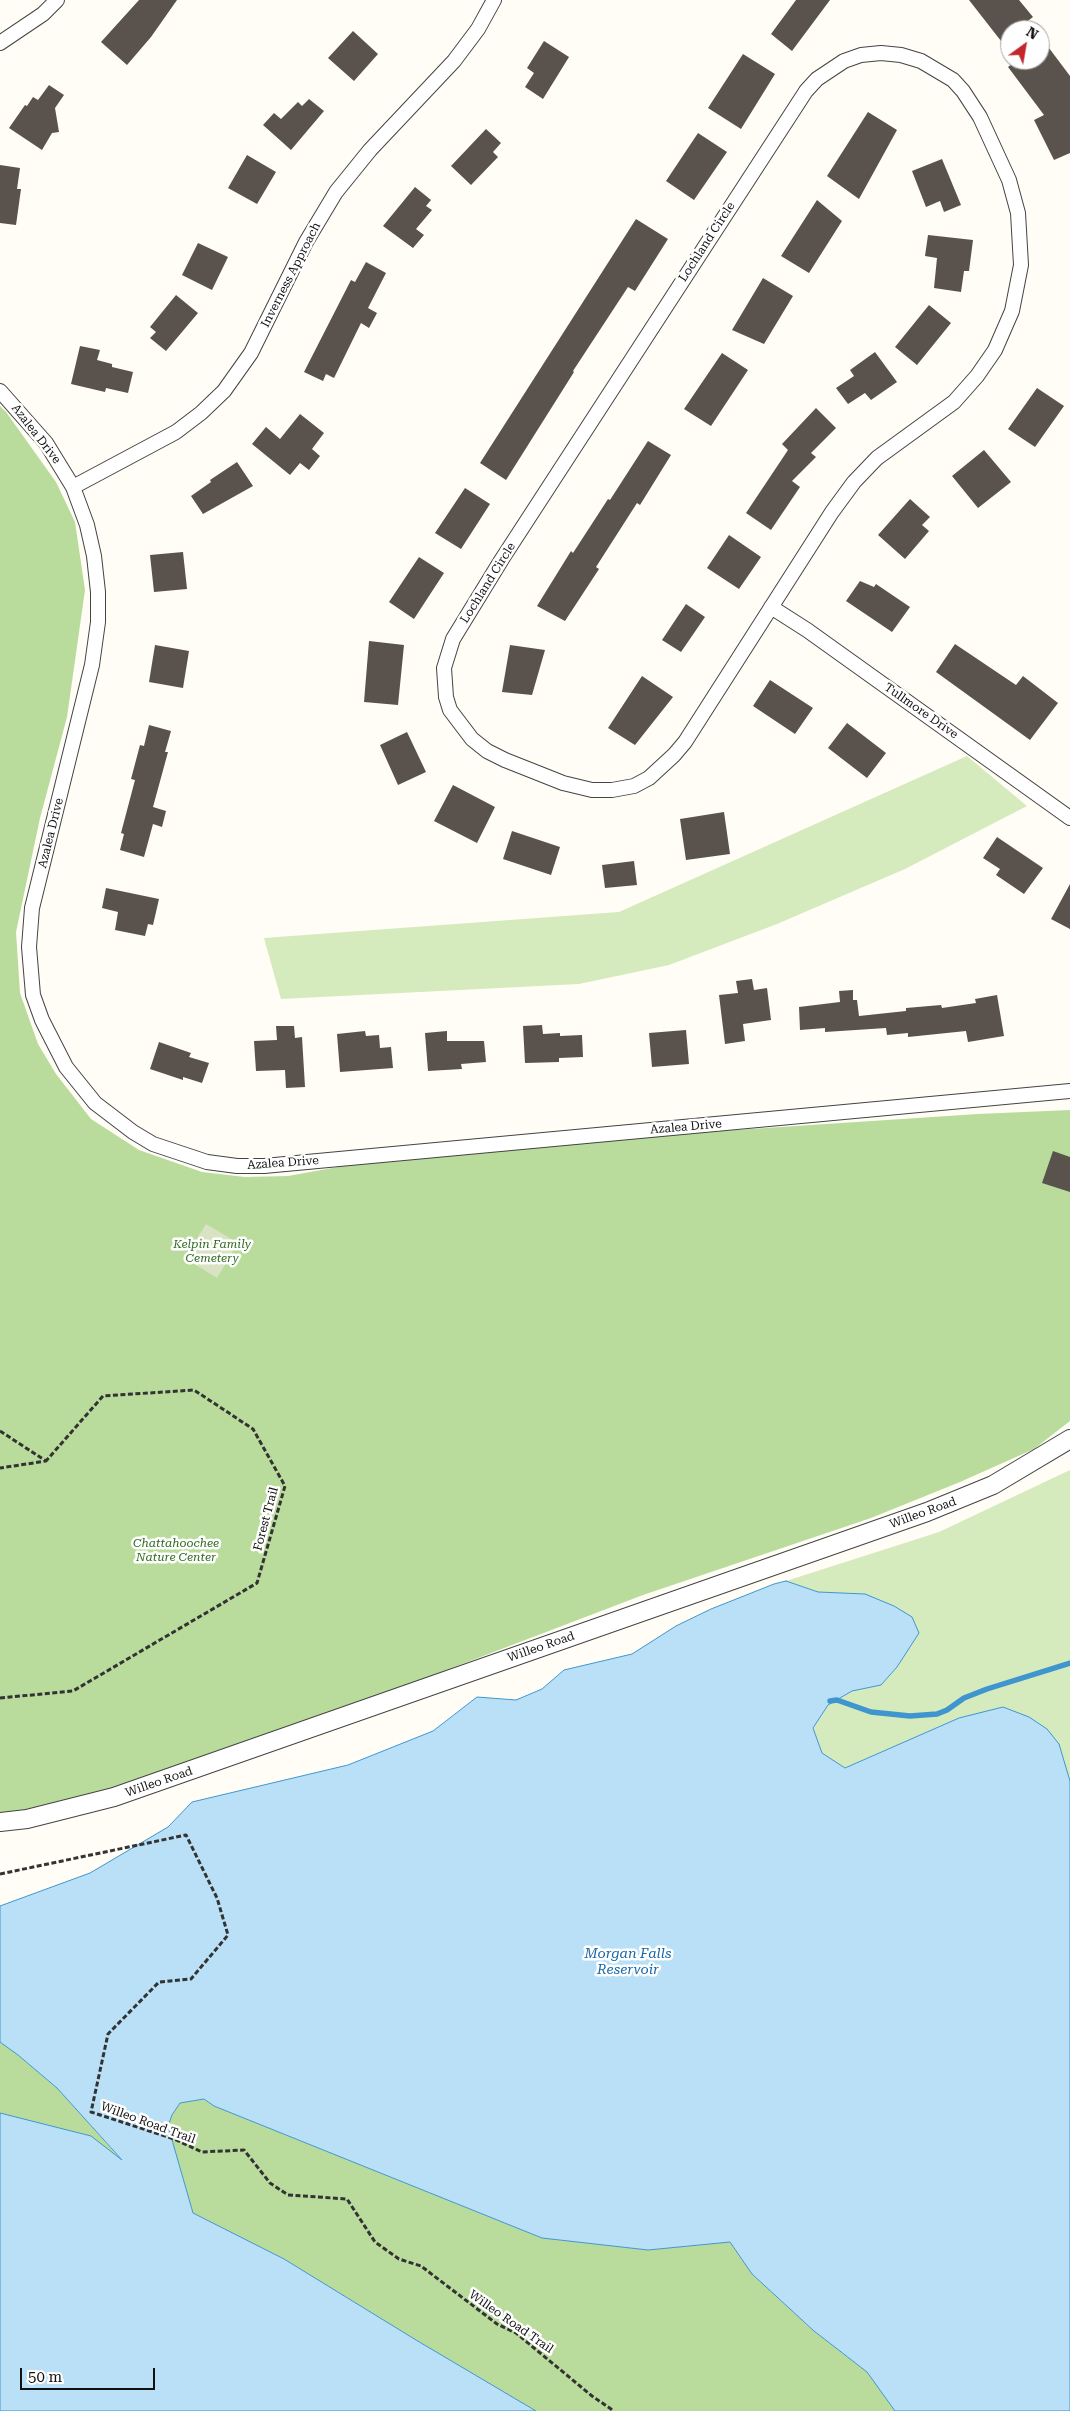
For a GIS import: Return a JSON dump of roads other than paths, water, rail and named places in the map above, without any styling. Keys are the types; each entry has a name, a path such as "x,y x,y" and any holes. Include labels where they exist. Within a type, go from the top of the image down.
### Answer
{"street":[{"path":"0,43 43,14 56,0"},
{"name":"Inverness Approach","path":"73,487 176,432 201,413 224,391 251,353 306,242 336,192 370,150 454,61 478,30 494,0"},
{"name":"Lochland Circle","path":"901,54 922,61 953,80 963,91 980,117 1009,180 1018,213 1021,248 1018,285 1003,336 977,376 954,402 878,458 854,482 832,512 771,607 685,742 662,767 634,786 612,790 592,790 563,783 505,760 472,739 450,710 446,697 444,668 447,654 461,624 806,91 817,79 844,61 861,55 901,54"},
{"name":"Azalea Drive","path":"0,391 22,413 46,443 73,487 87,525 94,556 98,622 92,665 32,908 28,947 33,995 42,1020 66,1067 95,1103 133,1132 160,1147 207,1162 238,1166 264,1166 1070,1091"},
{"name":"Tullmore Drive","path":"771,607 807,630 1070,818"},
{"name":"Willeo Road","path":"0,1822 27,1819 114,1797 927,1512 993,1485 1070,1439"}],"water":[{"name":"Morgan Falls Reservoir","path":"786,1581 818,1592 865,1594 894,1606 912,1617 919,1633 897,1667 881,1685 852,1691 828,1705 813,1728 822,1753 845,1768 959,1718 1003,1707 1029,1717 1047,1729 1059,1744 1070,1781 1070,2411 895,2411 867,2372 814,2331 752,2274 730,2242 648,2250 542,2238 214,2106 204,2099 180,2103 172,2115 168,2126 193,2213 284,2259 536,2411 0,2411 0,2113 91,2136 122,2160 57,2088 0,2042 0,1906 90,1873 168,1827 192,1802 348,1765 433,1731 477,1697 516,1700 542,1689 564,1670 632,1654 676,1626 711,1609"}],"waterway":[{"path":"830,1701 837,1700 871,1712 910,1716 937,1714 947,1710 964,1698 987,1689 1070,1663"}],"park label":[{"name":"Kelpin Family Cemetery","path":"212,1251"},
{"name":"Chattahoochee Nature Center","path":"176,1550"}]}
